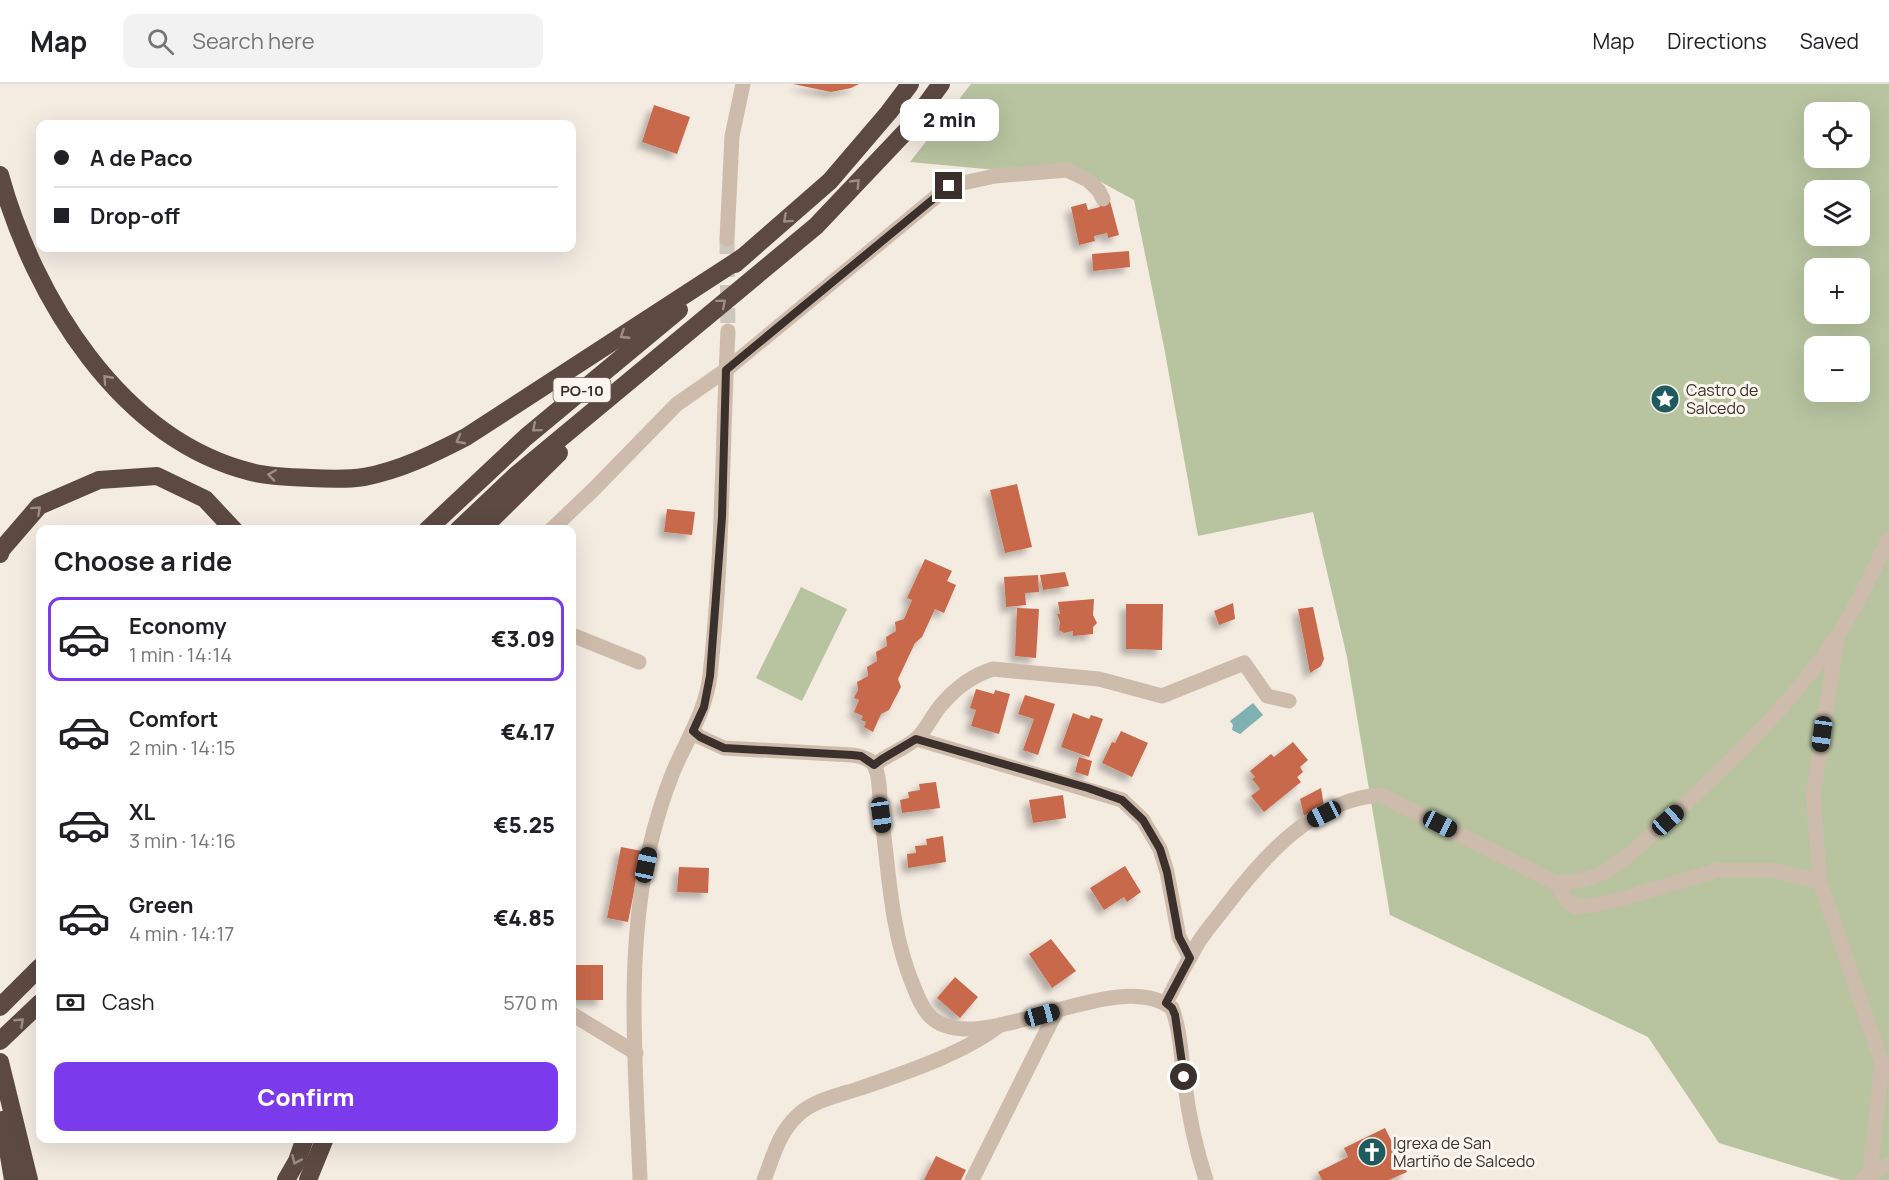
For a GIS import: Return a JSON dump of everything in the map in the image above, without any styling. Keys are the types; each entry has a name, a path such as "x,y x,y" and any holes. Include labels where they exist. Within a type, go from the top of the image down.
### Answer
{"highway":[{"name":"PO-10","path":"432,525 526,437 743,257 830,181 910,84"},
{"name":"PO-10","path":"463,525 515,476 816,226 908,129 941,84"},
{"path":"0,175 24,241 51,297 75,338 102,374 126,399 180,442 210,458 251,472 290,477 339,479 365,477 418,462 466,437 743,257"},
{"path":"486,525 676,341"},
{"path":"0,555 1,550 39,506 99,480 157,476 206,500 229,525"},
{"path":"0,1007 36,972"},
{"path":"0,1041 36,1007"},
{"path":"0,1062 29,1180"},
{"path":"0,1104 13,1180"},
{"path":"286,1180 297,1161 303,1143"},
{"path":"308,1180 323,1143"}],"street":[{"path":"728,239 732,136 743,84"},
{"path":"556,525 676,404 726,370 949,186 994,176 1067,170 1088,180 1099,191 1102,199"},
{"path":"640,1180 634,983 639,898 659,813 673,772 704,707 710,676 722,517 728,330"},
{"path":"1166,1003 1199,941 1239,888 1290,834 1339,805 1363,796 1381,795 1556,883 1575,882 1599,875 1617,864 1702,789 1790,698 1838,634 1889,538"},
{"path":"1838,634 1813,795 1820,882 1882,1063 1866,1176"},
{"path":"576,637 639,662"},
{"path":"874,765 916,739 942,704 979,673 993,669 1099,679 1162,696 1244,663 1267,696 1289,701"},
{"path":"693,731 700,737 724,748 861,756 874,765 878,776 895,928 904,964 920,1001 929,1015 954,1030 999,1025 1083,1002 1119,998 1149,998 1166,1003 1172,1008 1196,1148 1206,1180"},
{"path":"916,739 1088,788 1122,800 1143,820 1160,849 1167,872 1179,937 1190,958"},
{"path":"1556,883 1566,900 1576,907 1632,896 1718,870 1772,870 1820,882"},
{"path":"972,1180 1057,1010"},
{"path":"576,1016 636,1053"},
{"path":"764,1180 782,1133 799,1114 821,1101 902,1074 983,1039 999,1025"},
{"path":"1866,1176 1889,1165"}],"green space":[{"path":"971,84 1889,84 1889,1180 1841,1180 1719,1143 1648,1037 1390,915 1347,657 1313,512 1198,536 1164,347 1134,200 1068,164 996,170 910,162"},
{"path":"801,587 847,609 802,701 756,678"}],"water":[{"path":"1253,703 1263,715 1240,734 1232,730 1233,725 1230,721"}],"building":[{"path":"793,84 859,84 831,92"},
{"path":"654,105 690,117 677,154 642,142"},
{"path":"1110,201 1119,235 1108,238 1107,233 1094,236 1095,241 1079,245 1071,207 1086,203 1088,210"},
{"path":"1129,251 1130,267 1093,271 1092,254"},
{"path":"1017,484 1032,547 1005,553 990,490"},
{"path":"667,509 695,512 692,535 664,532"},
{"path":"925,559 952,571 947,581 956,585 944,613 935,609 922,637 915,643 898,679 901,687 889,710 881,714 873,732 864,727 866,722 861,720 863,716 854,712 859,700 854,698 858,690 857,682 868,676 867,667 877,661 876,652 887,646 886,637 896,631 895,622 904,619 912,600 907,598"},
{"path":"1065,572 1069,586 1043,590 1040,575"},
{"path":"1038,575 1039,592 1025,593 1026,605 1006,607 1004,577"},
{"path":"1094,599 1093,615 1097,623 1093,627 1093,634 1073,636 1073,631 1064,633 1059,630 1058,602"},
{"path":"1233,603 1235,619 1219,625 1214,611"},
{"path":"1126,604 1163,604 1162,650 1126,649"},
{"path":"1313,607 1324,659 1321,666 1310,673 1298,609"},
{"path":"1017,608 1039,609 1036,658 1015,656"},
{"path":"976,689 994,694 995,690 1010,694 999,734 971,726 976,710 970,708"},
{"path":"1025,695 1055,704 1038,755 1023,750 1034,719 1018,714"},
{"path":"1073,713 1089,719 1091,715 1103,719 1089,757 1061,747"},
{"path":"1121,731 1148,743 1132,777 1102,763 1112,742 1115,743"},
{"path":"1293,742 1308,760 1300,767 1303,772 1297,777 1301,782 1264,812 1251,796 1260,789 1252,779 1255,777 1250,771 1271,754 1274,757"},
{"path":"1079,757 1092,761 1088,776 1075,772"},
{"path":"936,782 940,808 902,813 900,800 909,798 908,792 920,790 919,784"},
{"path":"1321,788 1324,806 1304,816 1300,799"},
{"path":"1063,795 1066,818 1033,823 1029,800"},
{"path":"943,836 946,862 908,868 907,854 916,853 915,846 927,845 926,839"},
{"path":"621,847 642,851 628,922 607,918"},
{"path":"1125,866 1141,892 1127,902 1124,897 1104,910 1090,888"},
{"path":"679,867 709,868 708,893 677,892"},
{"path":"1051,939 1076,971 1052,988 1029,954"},
{"path":"576,965 603,965 603,1000 576,1000"},
{"path":"955,977 978,997 960,1018 937,998"},
{"name":"Igrexa de San Martiño de Salcedo","path":"1385,1128 1407,1172 1389,1180 1322,1180 1318,1172 1348,1157 1344,1148"},
{"path":"936,1156 966,1170 961,1180 924,1180"}],"tunnel":[{"path":"727,239 728,331"}],"place":[{"name":"Castro de Salcedo","path":"1665,399"},
{"name":"Igrexa de San Martiño de Salcedo","path":"1372,1152"}],"route":[{"path":"949,186 726,370 722,517 710,676 704,707 693,731 700,737 724,748 861,756 874,765 916,739 1088,788 1122,800 1143,820 1160,849 1167,872 1179,937 1190,958 1166,1003 1175,1015 1184,1077"}]}
